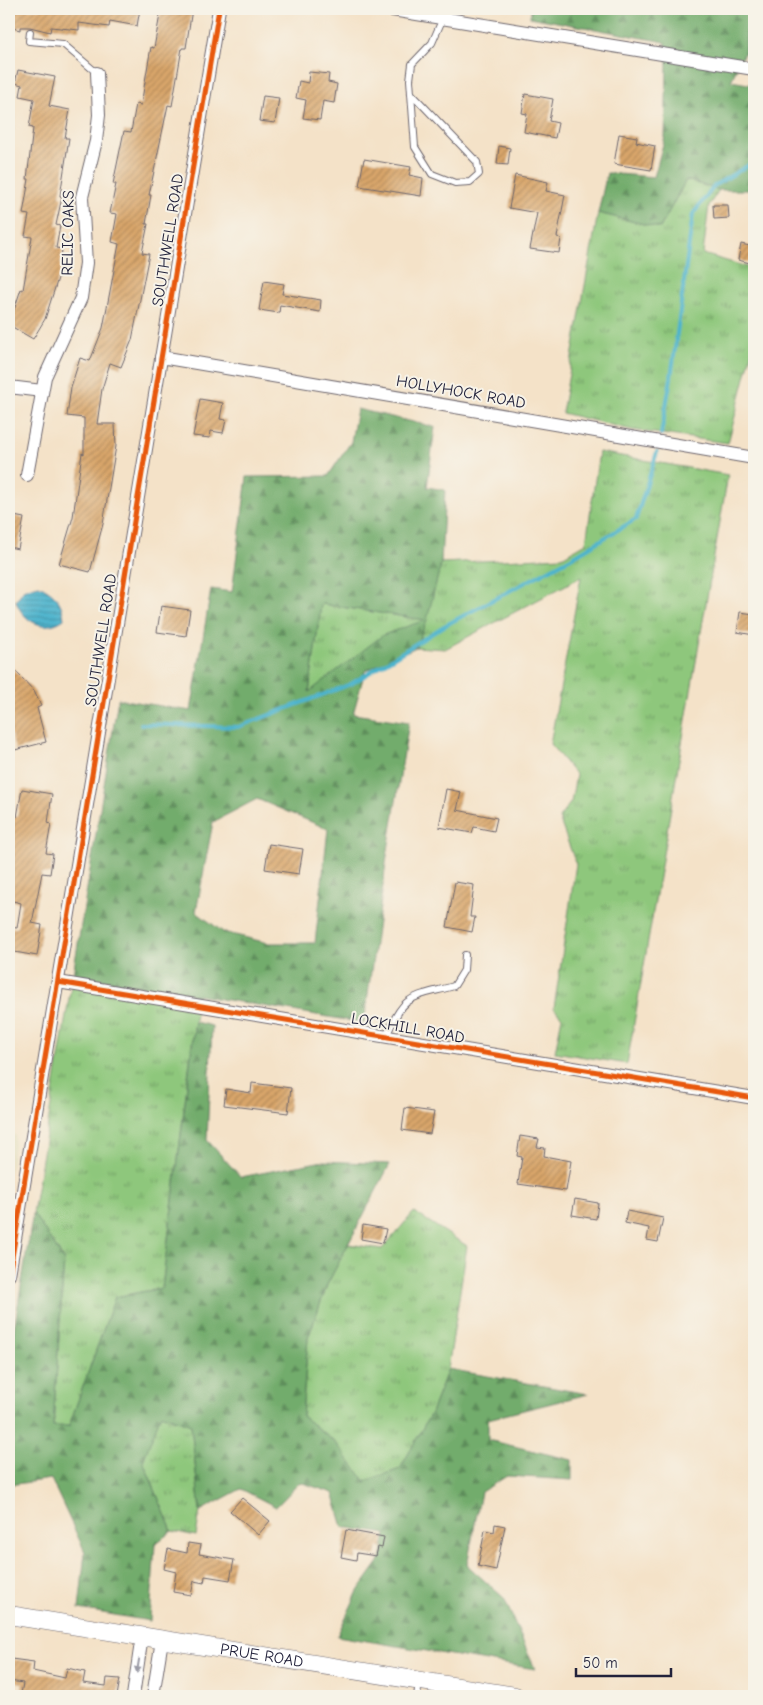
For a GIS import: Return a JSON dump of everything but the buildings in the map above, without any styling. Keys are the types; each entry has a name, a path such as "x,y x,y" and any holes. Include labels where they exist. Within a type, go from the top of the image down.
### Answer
{"main road":[{"name":"PRUE ROAD","path":"9,1615 142,1636 418,1689 515,1696"}],"street":[{"name":"SOUTHWELL ROAD","path":"9,1275 220,9"},
{"path":"386,9 754,69"},
{"name":"RELIC OAKS","path":"27,475 44,377 81,298 86,263 82,198 96,141 99,115 97,73"},
{"name":"HOLLYHOCK ROAD","path":"162,357 754,458"},
{"path":"9,387 42,391"},
{"name":"LOCKHILL ROAD","path":"58,982 754,1098"},
{"path":"133,1696 142,1636"},
{"path":"153,1696 162,1640"}],"lane":[{"path":"411,93 477,162 478,174 470,182 455,182 432,174 415,147 410,80 412,64 432,43 443,18"},
{"path":"30,32 29,41 62,44 97,73"},
{"path":"386,1037 396,1013 408,999 454,986 464,970 465,955"}],"shaded area":[{"path":"9,1134 16,1135 9,1176"}],"green space":[{"path":"531,9 720,9 749,13 744,53 731,81 754,85 754,190 719,190 686,180 660,228 598,213 607,173 654,177 665,137 667,64 665,42 530,17"},
{"path":"749,9 754,9 754,55 744,53"},
{"path":"9,105 14,116 9,172"},
{"path":"686,180 719,190 709,205 703,254 754,269 754,343 728,443 632,430 562,413 598,213 660,228"},
{"path":"357,409 435,427 427,487 445,490 441,563 427,620 416,647 365,671 353,714 409,722 387,856 364,1023 73,974 118,699 191,711 211,589 232,592 247,477 328,476 351,442","holes":["322,604 425,620 383,635 309,692","257,799 328,829 315,943 268,943 223,932 196,912 213,822"]},
{"path":"599,452 728,475 627,1064 555,1052 562,1017 554,1008 576,864 559,818 571,802 576,775 550,744 581,577 445,649 416,647 426,621 309,693 321,604 426,620 441,563 562,557 586,543"},
{"path":"73,974 198,996 162,1288 115,1297 69,1426 53,1427 64,1260 33,1213"},
{"path":"195,1022 212,1026 207,1140 241,1177 323,1161 390,1164 327,1285 308,1338 302,1416 336,1443 365,1481 400,1469 431,1413 448,1369 588,1394 488,1419 488,1440 572,1460 572,1480 507,1476 481,1492 467,1565 504,1598 535,1669 337,1636 358,1591 381,1559 386,1534 343,1527 333,1493 300,1482 276,1507 241,1489 200,1511 191,1425 161,1414 143,1461 172,1531 155,1544 150,1621 79,1609 85,1552 51,1479 9,1485 9,1360 33,1213 64,1260 53,1426 69,1426 115,1297 162,1288"},
{"path":"414,1212 467,1246 448,1369 431,1413 400,1469 365,1482 336,1443 302,1416 308,1338 327,1285 348,1244 382,1249"},
{"path":"160,1414 191,1425 200,1511 196,1536 172,1531 143,1461"}],"water":[{"path":"39,585 57,598 62,607 64,619 57,623 42,625 29,620 24,615 16,601 24,589"}],"waterway":[{"path":"661,434 671,378 693,214 715,185 754,162"},
{"path":"141,724 238,727 351,684 444,626 571,558 636,519 657,452"}],"cycle path":[{"path":"9,1275 219,9"},
{"path":"58,982 754,1098"}]}
